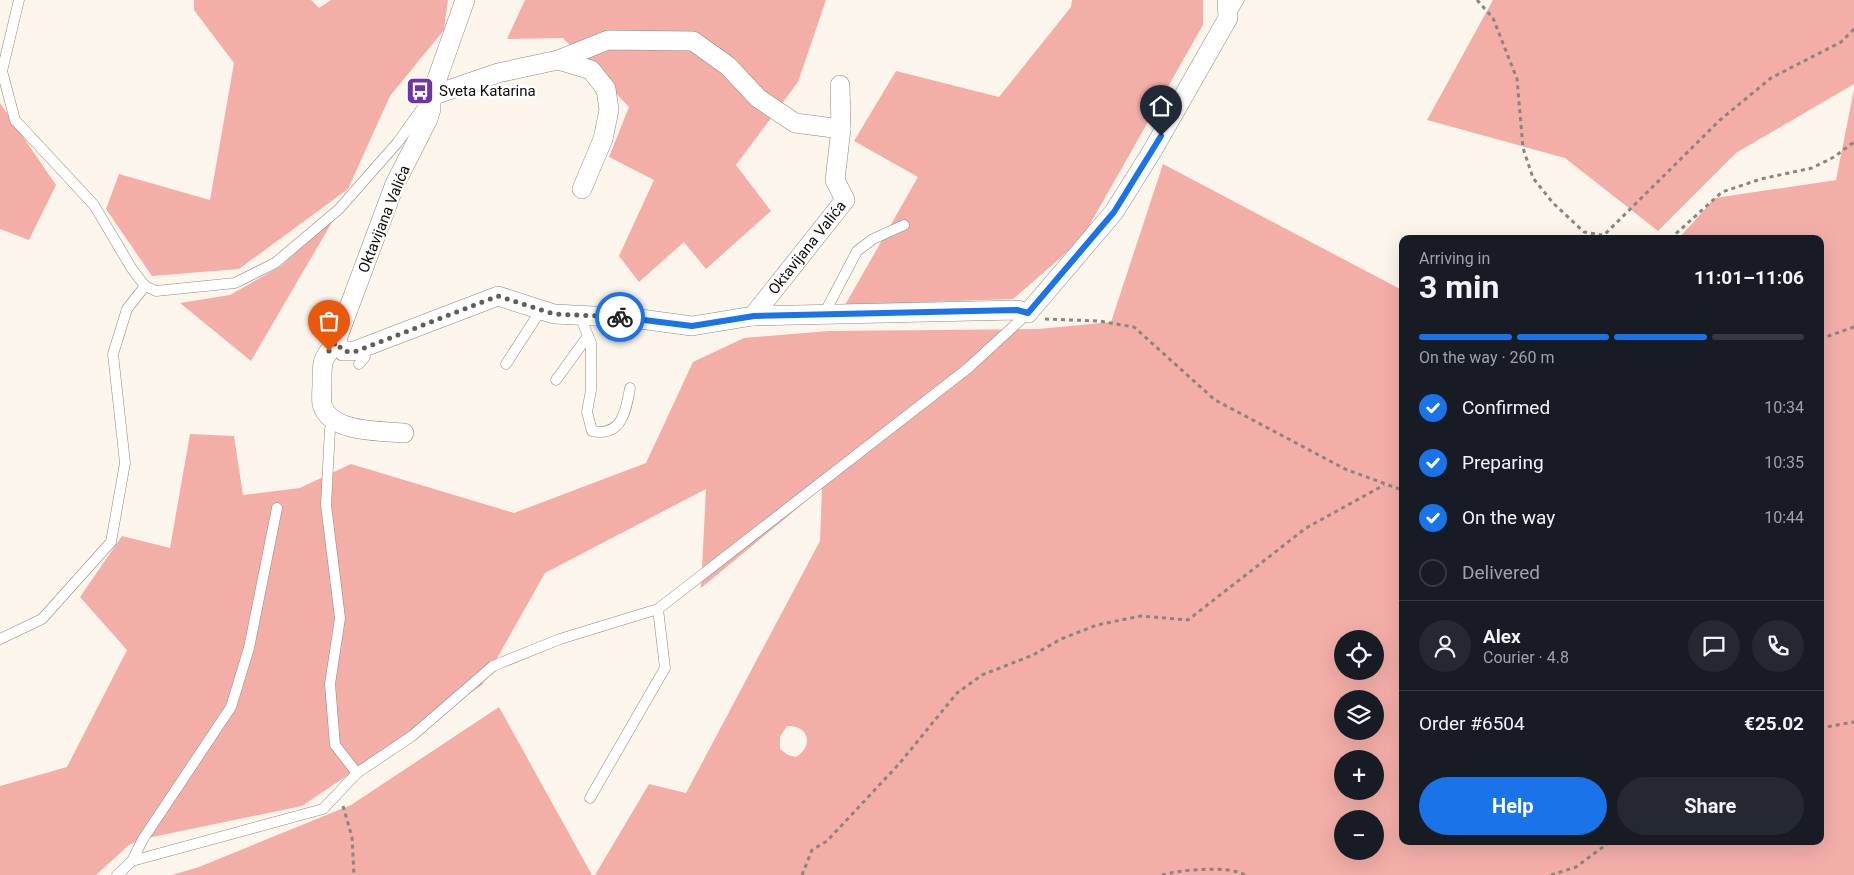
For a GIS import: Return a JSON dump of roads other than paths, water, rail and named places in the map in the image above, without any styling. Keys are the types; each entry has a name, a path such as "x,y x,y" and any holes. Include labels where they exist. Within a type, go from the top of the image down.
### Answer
{"street":[{"name":"Oktavijana Valića","path":"334,421 322,404 322,360 336,342 395,184 428,119 431,109 431,96 465,0"},
{"path":"336,342 343,351 354,352 360,356 498,296 554,314 633,318 692,326 754,316 1017,310 1028,313 1114,212 1151,153 1228,9"},
{"path":"431,96 498,73 558,60 608,40 693,41 728,66 758,98 795,123 841,129"},
{"path":"558,60 591,70 606,88 609,110 603,139 582,189"},
{"name":"Oktavijana Valića","path":"754,316 845,200 835,180 841,129 840,85"},
{"path":"334,421 362,430 404,433"}],"lane":[{"path":"19,0 2,71 16,120 94,205 132,270 145,286 156,291 236,283 275,263 339,209 398,142 431,96"},
{"path":"1228,9 1239,0"},
{"path":"824,314 857,251 873,239 904,225"},
{"path":"0,640 42,619 112,542 125,463 113,354 127,309 145,286"},
{"path":"506,364 540,310"},
{"path":"132,861 323,809 357,773 412,736 493,666 560,639 658,609 967,369 1028,313"},
{"path":"580,316 591,343 591,390 587,412 592,431 604,433 616,427 626,411 630,388"},
{"path":"556,380 588,336"},
{"path":"334,421 330,429 326,505 340,618 330,684 335,745 357,773"},
{"path":"117,875 132,861 143,839 231,707 249,648 277,508"},
{"path":"590,798 665,668 658,609"}],"place":[{"name":"Sveta Katarina","path":"420,91"}]}
